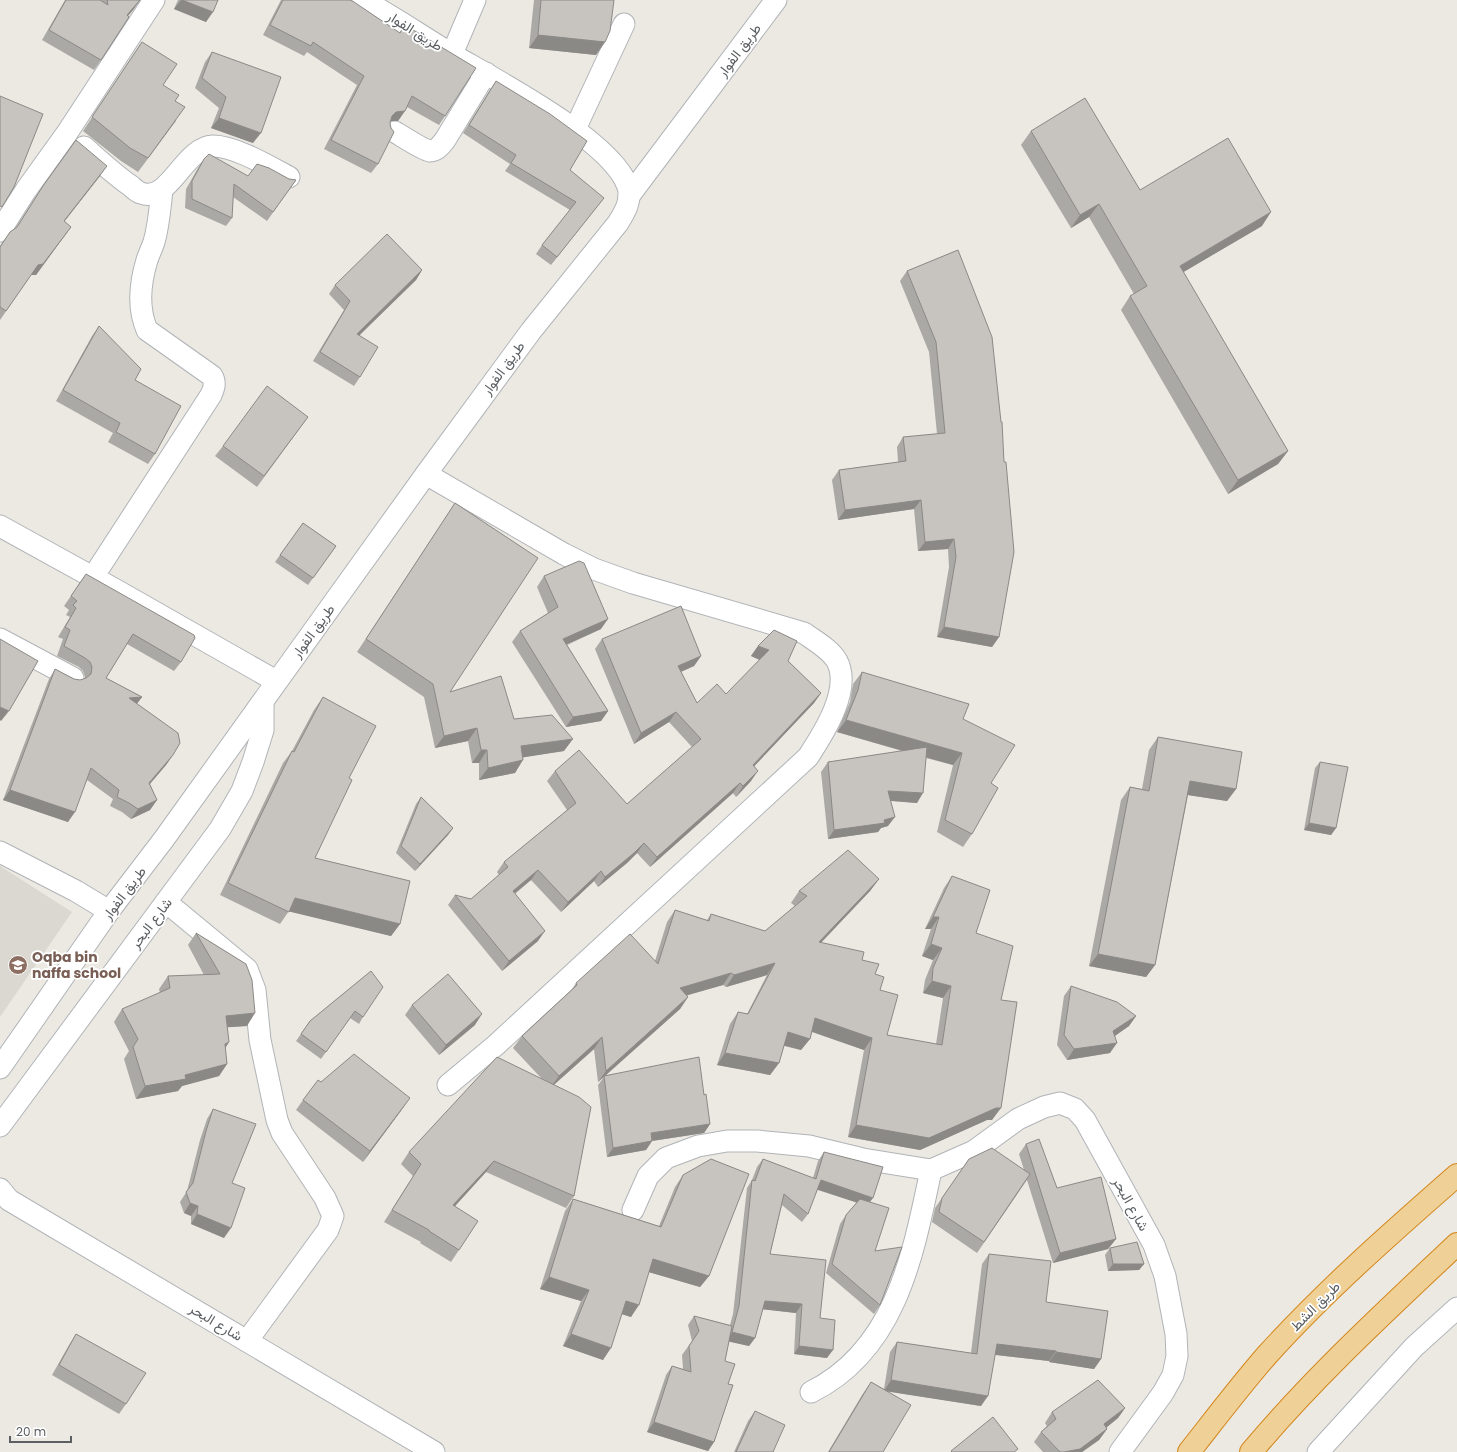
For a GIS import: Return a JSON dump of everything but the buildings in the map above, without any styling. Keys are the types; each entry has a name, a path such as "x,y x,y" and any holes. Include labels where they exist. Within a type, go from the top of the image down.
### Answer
{"highway":[{"name":"طريق الشط","path":"1189,1452 1233,1395 1268,1354 1309,1311 1366,1255 1457,1175"},
{"path":"1251,1452 1270,1429 1335,1360 1457,1244"}],"street":[{"path":"0,231 26,190 67,133 154,0"},
{"name":"طريق الفوار","path":"0,1068 110,911 135,879 263,702 276,681 426,474 531,331 618,223 626,209 629,196 628,186 613,163 575,129 386,12 363,0"},
{"path":"452,54 475,0"},
{"name":"طريق الفوار","path":"629,196 776,0"},
{"path":"575,129 624,24"},
{"path":"395,132 430,151 438,148 445,140 486,73"},
{"path":"67,133 125,182 141,193 152,195 162,190 189,159 203,148 214,146 252,157 289,177"},
{"path":"93,577 214,389 215,382 212,376 146,330 142,318 140,297 142,283 147,259 154,242 159,218 162,190"},
{"path":"426,474 594,570 632,583 804,633 824,647 837,661 841,678 838,701 822,736 808,757 496,1045 448,1085"},
{"path":"0,526 276,681"},
{"path":"0,639 73,678"},
{"name":"شارع البحر","path":"0,1126 220,829 242,791 254,762 263,730 263,702"},
{"path":"0,852 70,888 110,911"},
{"path":"166,902 247,969 255,990 260,1040 277,1120 282,1133 325,1198 333,1216 328,1230 247,1341"},
{"name":"شارع البحر","path":"931,1170 974,1151 1018,1119 1044,1107 1060,1103 1075,1109 1085,1120 1154,1245 1165,1276 1176,1334 1177,1356 1173,1375 1163,1393 1120,1452"},
{"path":"633,1210 648,1176 666,1158 698,1146 728,1141 757,1141 809,1146 863,1159 931,1170 922,1215 908,1268 896,1299 880,1330 864,1351 849,1367 826,1384 811,1392"},
{"name":"شارع البحر","path":"0,1189 9,1200 434,1452"},
{"path":"1318,1452 1414,1347 1457,1308"}],"shaded area":[{"name":"Oqba bin naffa school","path":"0,866 72,912 0,1017"}],"place":[{"name":"Oqba bin naffa school","path":"18,965"}]}
